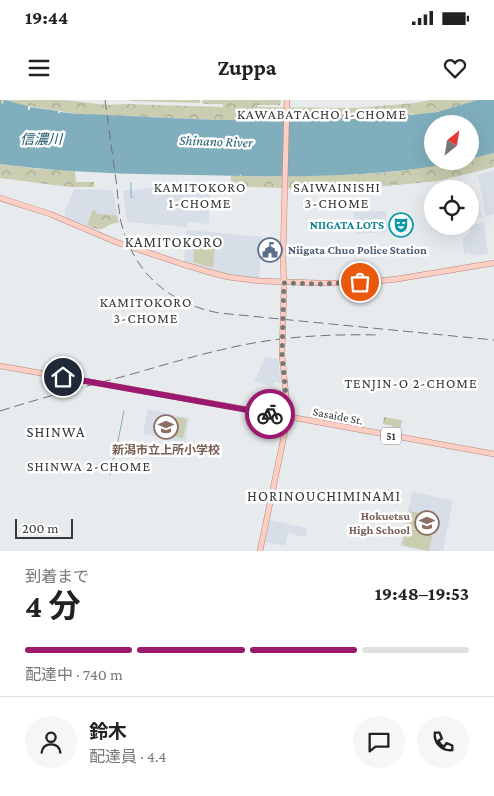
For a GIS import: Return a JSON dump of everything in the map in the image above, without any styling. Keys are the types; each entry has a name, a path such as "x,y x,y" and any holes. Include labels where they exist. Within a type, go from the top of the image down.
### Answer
{"main road":[{"path":"260,551 288,417 282,355 287,100"},
{"path":"0,198 60,218 124,245 209,272 228,277 284,285 392,280 494,263"},
{"name":"Sasaide St.","path":"0,366 494,454"}],"shaded area":[{"path":"494,170 494,214 486,216 478,175"},
{"path":"180,184 210,186 209,224 188,222 187,227 127,222 123,191"},
{"path":"76,189 113,190 119,222 111,223 104,229 97,230 66,217 64,213 73,191"},
{"path":"479,204 482,217 479,218"},
{"path":"386,211 387,232 355,234 354,212"},
{"path":"484,223 488,254 471,256 471,253 464,254 463,238 467,235 479,235 479,224"},
{"path":"188,230 262,237 259,279 221,273 185,263 186,232"},
{"path":"265,357 278,359 281,383 274,382 274,385 269,386 254,382"},
{"name":"新潟市立上所小学校","path":"148,409 189,418 185,443 143,434"},
{"name":"Hokuetsu High School","path":"412,492 453,500 443,551 425,551 400,546"},
{"path":"270,520 307,528 305,537 288,533 285,546 265,542"}],"green space":[{"path":"0,100 64,100 108,105 223,107 223,104 204,104 202,102 203,100 281,100 280,105 258,105 257,107 357,108 430,100 477,100 451,109 431,113 405,113 405,115 375,118 375,116 364,118 361,116 361,118 217,120 79,114 4,101 3,104 0,103"},
{"path":"200,100 200,103 131,101"},
{"path":"494,153 494,167 443,180 424,180 424,182 306,189 231,186 231,176 239,176 240,174 242,176 297,176 354,174 391,172 424,167 424,170 479,170 479,157"},
{"path":"0,164 75,171 76,182 94,182 94,187 69,187 0,178"},
{"path":"93,210 97,214 116,215 119,222 101,229 93,228 87,225"},
{"path":"195,238 211,239 215,244 213,268 193,262"},
{"path":"175,417 187,419 183,438 171,436"},
{"path":"384,417 402,420 399,434 392,433 393,426 383,424"},
{"path":"409,511 436,517 429,551 402,545"}],"water":[{"name":"信濃川","path":"0,100 3,104 4,100 28,106 28,110 30,110 30,107 58,111 59,114 60,112 86,114 86,116 87,114 217,120 360,118 361,116 372,118 375,115 376,118 405,115 405,113 411,115 438,112 477,100 494,100 494,153 479,157 479,115 424,115 424,167 421,168 350,175 242,176 240,174 240,176 60,170 0,164"}],"waterway":[{"path":"131,183 131,197 133,197"},
{"path":"116,451 124,411"},
{"path":"110,475 115,452"}],"railway":[{"path":"105,100 121,222 134,256 156,283 169,293 201,309 219,313 494,340"},
{"path":"0,411 184,359 243,345 311,336 379,335"}],"way so far":[{"path":"270,414 288,417 282,355 284,283 360,282"}],"place":[{"name":"NIIGATA LOTS","path":"401,225"},
{"name":"Niigata Chuo Police Station","path":"270,250"},
{"name":"新潟市立上所小学校","path":"166,427"},
{"name":"Hokuetsu High School","path":"427,523"}],"district":[{"name":"KAWABATACHO 1-CHOME","path":"322,114"},
{"name":"KAMITOKORO 1-CHOME","path":"200,195"},
{"name":"SAIWAINISHI 3-CHOME","path":"337,195"},
{"name":"KAMITOKORO","path":"174,242"},
{"name":"KAMITOKORO 3-CHOME","path":"146,310"},
{"name":"TENJIN-O 2-CHOME","path":"411,383"},
{"name":"SHINWA","path":"56,432"},
{"name":"SHINWA 2-CHOME","path":"89,466"},
{"name":"HORINOUCHIMINAMI","path":"324,496"}],"route":[{"path":"63,377 270,414"}],"water label":[{"name":"Shinano River","path":"216,141"}]}
